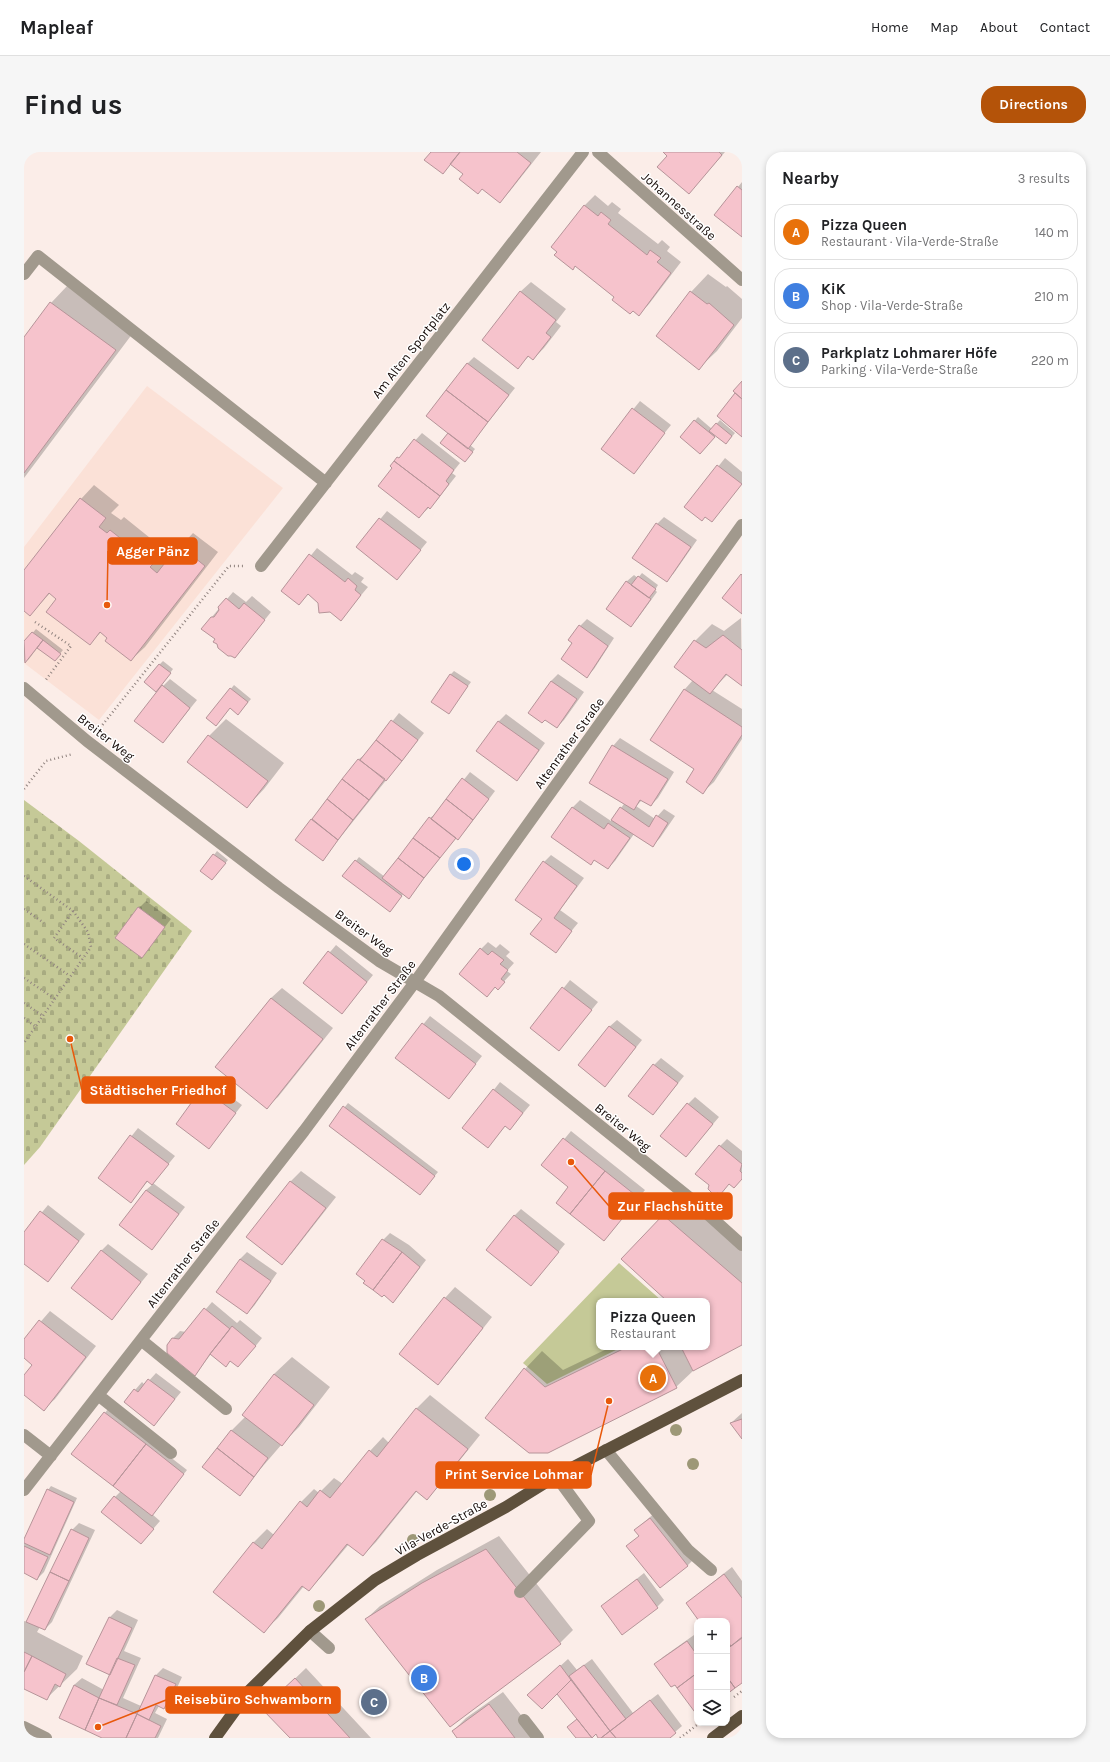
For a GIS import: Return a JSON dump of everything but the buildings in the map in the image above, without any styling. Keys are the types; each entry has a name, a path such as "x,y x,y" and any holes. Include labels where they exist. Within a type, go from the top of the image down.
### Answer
{"main road":[{"name":"Vila-Verde-Straße","path":"215,1738 249,1690 310,1631 375,1580 417,1555 506,1507 556,1476 742,1380"},
{"path":"713,1738 742,1716"}],"street":[{"name":"Am Alten Sportplatz","path":"261,566 583,152"},
{"name":"Johannesstraße","path":"598,152 742,280"},
{"path":"24,274 38,256 326,483"},
{"name":"Altenrather Straße","path":"24,1490 304,1131 415,982 742,525"},
{"name":"Breiter Weg","path":"24,688 87,741 373,957 439,996 691,1199 742,1245"},
{"path":"141,1340 226,1409"},
{"path":"98,1395 171,1453"},
{"path":"24,1435 51,1456"},
{"path":"606,1450 688,1550 711,1570"},
{"path":"520,1592 589,1521 556,1476"},
{"path":"310,1631 329,1648"},
{"path":"524,1720 538,1738"},
{"path":"24,1727 46,1738"}],"path":[{"path":"24,789 46,761 78,753 87,741 103,726 165,645 229,566 261,566"},
{"path":"34,696 71,646 35,622"},
{"path":"24,876 72,911 88,932 91,947 24,1043"},
{"path":"24,909 44,923"},
{"path":"72,911 54,938 83,958"},
{"path":"24,944 70,976"},
{"path":"24,978 55,999"},
{"path":"24,1003 43,1016"},
{"path":"24,1018 36,1027"},
{"path":"680,1738 696,1726"}],"shaded area":[{"path":"147,386 283,488 99,720 24,663 24,547"}],"green space":[{"path":"24,800 79,841 192,931 40,1147 24,1165"},
{"path":"619,1263 659,1298 596,1298 596,1350 616,1350 547,1384 523,1363"}],"place":[{"name":"Agger Pänz","path":"107,605"},
{"name":"Städtischer Friedhof","path":"70,1039"},
{"name":"Zur Flachshütte","path":"571,1162"},
{"name":"Pizza Queen","path":"653,1378"},
{"name":"Print Service Lohmar","path":"609,1401"},
{"name":"KiK","path":"424,1678"},
{"name":"Parkplatz Lohmarer Höfe","path":"374,1702"},
{"name":"Reisebüro Schwamborn","path":"98,1727"}]}
